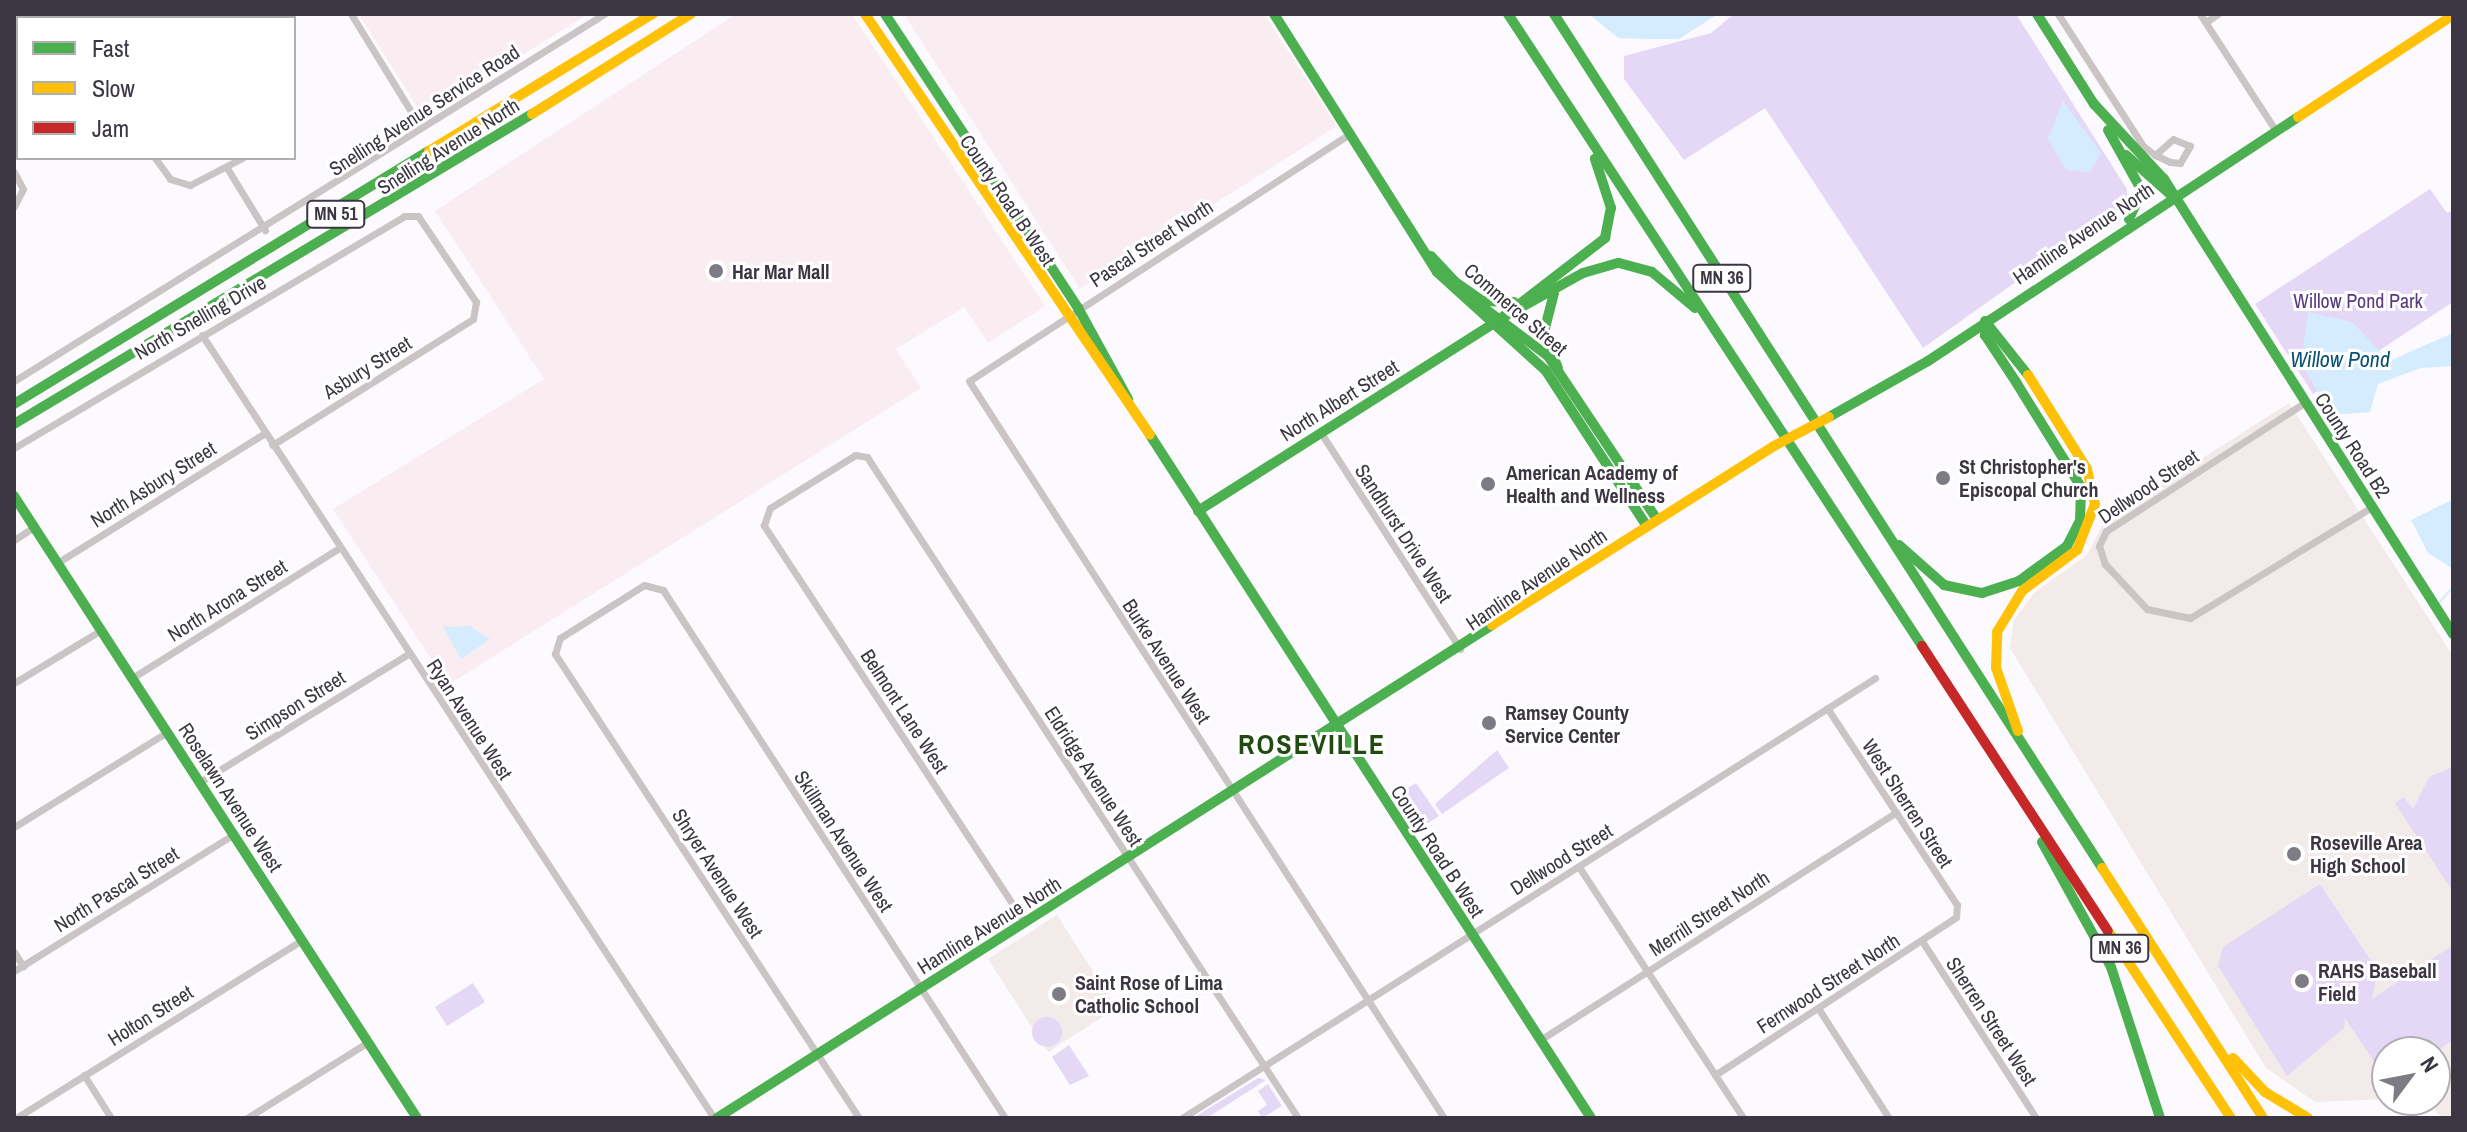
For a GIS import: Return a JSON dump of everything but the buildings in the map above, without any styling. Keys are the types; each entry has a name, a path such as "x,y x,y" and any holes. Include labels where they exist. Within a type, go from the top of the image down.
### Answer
{"main road":[{"name":"Snelling Avenue North","path":"14,404 653,14"},
{"name":"Snelling Avenue North","path":"14,424 341,234 691,14"},
{"name":"County Road B West","path":"865,14 1065,317 1128,401"},
{"name":"County Road B West","path":"885,14 1078,308 1128,401 1591,1118"},
{"name":"Commerce Street","path":"1274,14 1447,286 1489,326 1546,371 1646,525"},
{"name":"MN 36","path":"1508,14 2231,1118"},
{"name":"MN 36","path":"1556,14 1867,507 2263,1118"},
{"name":"County Road B2","path":"2037,14 2105,118 2172,195 2453,634"},
{"name":"Hamline Avenue North","path":"716,1118 1461,651 1656,518 1774,446 1987,324 2124,226 2453,15"},
{"path":"1500,319 1525,298 1592,253 1607,232 1609,193 1573,115"},
{"name":"County Road B2","path":"2105,118 2108,130 2132,164 2172,195"},
{"path":"2108,130 2143,195 2124,226"},
{"name":"Commerce Street","path":"1427,251 1454,281 1558,368 1656,518"},
{"path":"1500,319 1595,267 1641,267 1672,286 1727,347"},
{"path":"1454,281 1483,301 1525,298"},
{"path":"1555,291 1544,332 1558,368"},
{"name":"North Albert Street","path":"1198,511 1500,319"},
{"path":"1867,507 1915,562 1955,589 2006,588 2056,557 2078,528 2081,487 1985,335 1987,324 1997,327 2087,469 2095,504 2077,550 2022,591 1997,632 1999,680 2038,773"},
{"name":"Roselawn Avenue West","path":"14,496 417,1118"},
{"path":"2008,779 2111,967 2160,1118"},
{"path":"2189,1004 2253,1081 2308,1118"}],"street":[{"path":"351,14 420,126"},
{"name":"Snelling Avenue Service Road","path":"14,381 265,230 420,126 604,14"},
{"path":"2058,14 2155,155 2180,163 2190,146 2173,139 2155,155"},
{"path":"2200,14 2274,128"},
{"path":"2206,22 2218,14"},
{"name":"Pascal Street North","path":"969,381 1351,133"},
{"path":"157,160 184,185 239,160"},
{"path":"227,168 265,230"},
{"path":"14,172 23,189 14,207"},
{"name":"North Snelling Drive","path":"14,448 404,216 414,215 476,302 476,315"},
{"name":"Asbury Street","path":"272,445 476,315"},
{"name":"Ryan Avenue West","path":"202,335 408,654 716,1118"},
{"name":"Burke Avenue West","path":"969,381 1444,1118"},
{"name":"Dellwood Street","path":"2304,403 2106,531 2099,546 2105,564 2147,609 2190,618 2372,507"},
{"name":"North Asbury Street","path":"57,563 265,433"},
{"name":"Sandhurst Drive West","path":"1321,433 1461,651"},
{"name":"Belmont Lane West","path":"861,453 763,516 1025,923"},
{"name":"Eldridge Avenue West","path":"861,453 1298,1118"},
{"path":"14,540 34,527"},
{"name":"North Arona Street","path":"132,678 339,548"},
{"name":"Skillman Avenue West","path":"554,645 653,583 1005,1118"},
{"path":"14,683 101,630"},
{"name":"Shryer Avenue West","path":"554,645 859,1118"},
{"name":"Simpson Street","path":"200,782 408,654"},
{"name":"Dellwood Street","path":"1182,1118 1875,678"},
{"name":"West Sherren Street","path":"1827,708 1957,905 1956,917"},
{"path":"14,827 167,732"},
{"name":"Merrill Street North","path":"1540,1040 1896,812"},
{"name":"North Pascal Street","path":"14,971 234,834"},
{"path":"1579,867 1743,1118"},
{"name":"Fernwood Street North","path":"1715,1075 1956,917"},
{"name":"Holton Street","path":"16,1118 302,940"},
{"name":"Sherren Street West","path":"1922,941 2036,1118"},
{"path":"14,952 23,966"},
{"path":"1818,1008 1889,1118"},
{"path":"247,1118 368,1042"},
{"path":"84,1075 111,1118"}],"shaded area":[{"path":"359,14 588,14 423,117"},
{"name":"Har Mar Mall","path":"736,14 852,14 1045,306 988,343 964,307 896,349 921,388 448,685 333,509 544,379 435,211"},
{"path":"904,14 1264,14 1337,126 1080,289"},
{"name":"Roseville Area High School","path":"2289,403 2453,656 2453,1118 2440,1116 2451,1116 2451,1036 2371,1036 2371,1100 2315,1102 2266,1068 2010,648 2014,620 2035,592 2087,555 2105,520"},
{"name":"Saint Rose of Lima Catholic School","path":"1057,915 1116,1008 1048,1052 988,959"}],"green space":[{"path":"1734,14 2016,14 2127,189 2127,203 1923,348 1765,108 1684,160 1624,79 1624,56 1711,33"},
{"name":"Willow Pond Park","path":"2430,189 2447,213 2453,210 2453,302 2313,394 2255,304"},
{"path":"1497,750 1509,768 1442,814 1435,804"},
{"path":"2453,767 2453,892 2395,803 2404,797 2413,809 2429,777"},
{"path":"1416,783 1439,816 1420,828 1398,794"},
{"name":"RAHS Baseball Field","path":"2320,884 2378,971 2372,999 2453,945 2453,1040 2451,1041 2451,1036 2371,1036 2371,1057 2345,1018 2344,1028 2287,1076 2218,966 2223,947"},
{"path":"473,983 485,1002 447,1026 435,1007"},
{"path":"1047,1017 1058,1021 1062,1032 1058,1043 1047,1047 1036,1043 1032,1032 1036,1021"},
{"path":"1069,1045 1089,1076 1070,1085 1052,1057"},
{"path":"1258,1078 1266,1080 1207,1118 1193,1118"},
{"path":"1268,1084 1282,1106 1262,1118 1258,1111 1267,1105 1258,1091"}],"water":[{"path":"1589,14 1718,14 1679,39 1645,39 1618,38"},
{"path":"2063,101 2101,153 2090,172 2066,170 2048,139"},
{"name":"Willow Pond","path":"2308,312 2352,322 2389,361 2453,333 2453,366 2421,368 2378,384 2370,412 2332,415 2301,363"},
{"path":"2453,499 2453,569 2428,553 2411,520"},
{"path":"470,626 490,639 461,659 443,627"}],"waterway":[{"path":"2438,604 2453,587"}],"traffic: fast":[{"path":"885,14 1078,308 1128,399"},
{"path":"1274,14 1437,272 1546,371 1646,525"},
{"path":"1508,14 1922,646"},
{"path":"1554,14 2102,868"},
{"path":"2037,14 2094,104 2164,179 2453,634"},
{"path":"14,424 532,114"},
{"path":"1829,417 1928,361 2298,117"},
{"path":"2108,130 2142,191 2129,219"},
{"path":"14,404 429,151"},
{"path":"2126,155 2170,194"},
{"path":"1500,319 1605,238 1611,208 1595,159"},
{"path":"1431,256 1458,285"},
{"path":"1500,319 1583,273 1619,263 1652,272 1695,308"},
{"path":"1454,281 1483,301 1514,302"},
{"path":"1554,293 1544,332 1558,368"},
{"path":"1472,299 1548,356 1656,518"},
{"path":"1985,321 2028,375"},
{"path":"1198,511 1493,324"},
{"path":"1988,327 1985,335 2016,382"},
{"path":"1899,545 1944,585 1982,593 2019,581 2067,546 2080,520 2081,487 2016,382"},
{"path":"1150,435 1591,1118"},
{"path":"14,496 417,1118"},
{"path":"717,1118 1492,625"},
{"path":"2042,842 2111,967 2160,1118"}],"traffic: slow":[{"path":"429,151 653,14"},
{"path":"532,114 691,14"},
{"path":"865,14 1150,435"},
{"path":"2298,117 2453,15"},
{"path":"2018,731 1996,668 1997,632 2022,591 2077,550 2095,504 2087,469 2028,375"},
{"path":"1774,446 1829,417"},
{"path":"1492,625 1774,446"},
{"path":"2102,868 2263,1118"},
{"path":"2108,931 2231,1118"},
{"path":"2233,1058 2265,1092 2308,1118"}],"traffic: jam":[{"path":"1922,646 2108,931"}],"place":[{"name":"Har Mar Mall","path":"716,271"},
{"name":"St Christopher's Episcopal Church","path":"1943,478"},
{"name":"American Academy of Health and Wellness","path":"1488,484"},
{"name":"Ramsey County Service Center","path":"1489,723"},
{"name":"Roseville Area High School","path":"2294,854"},
{"name":"RAHS Baseball Field","path":"2302,981"},
{"name":"Saint Rose of Lima Catholic School","path":"1059,994"}],"district":[{"name":"ROSEVILLE","path":"1312,744"}]}
